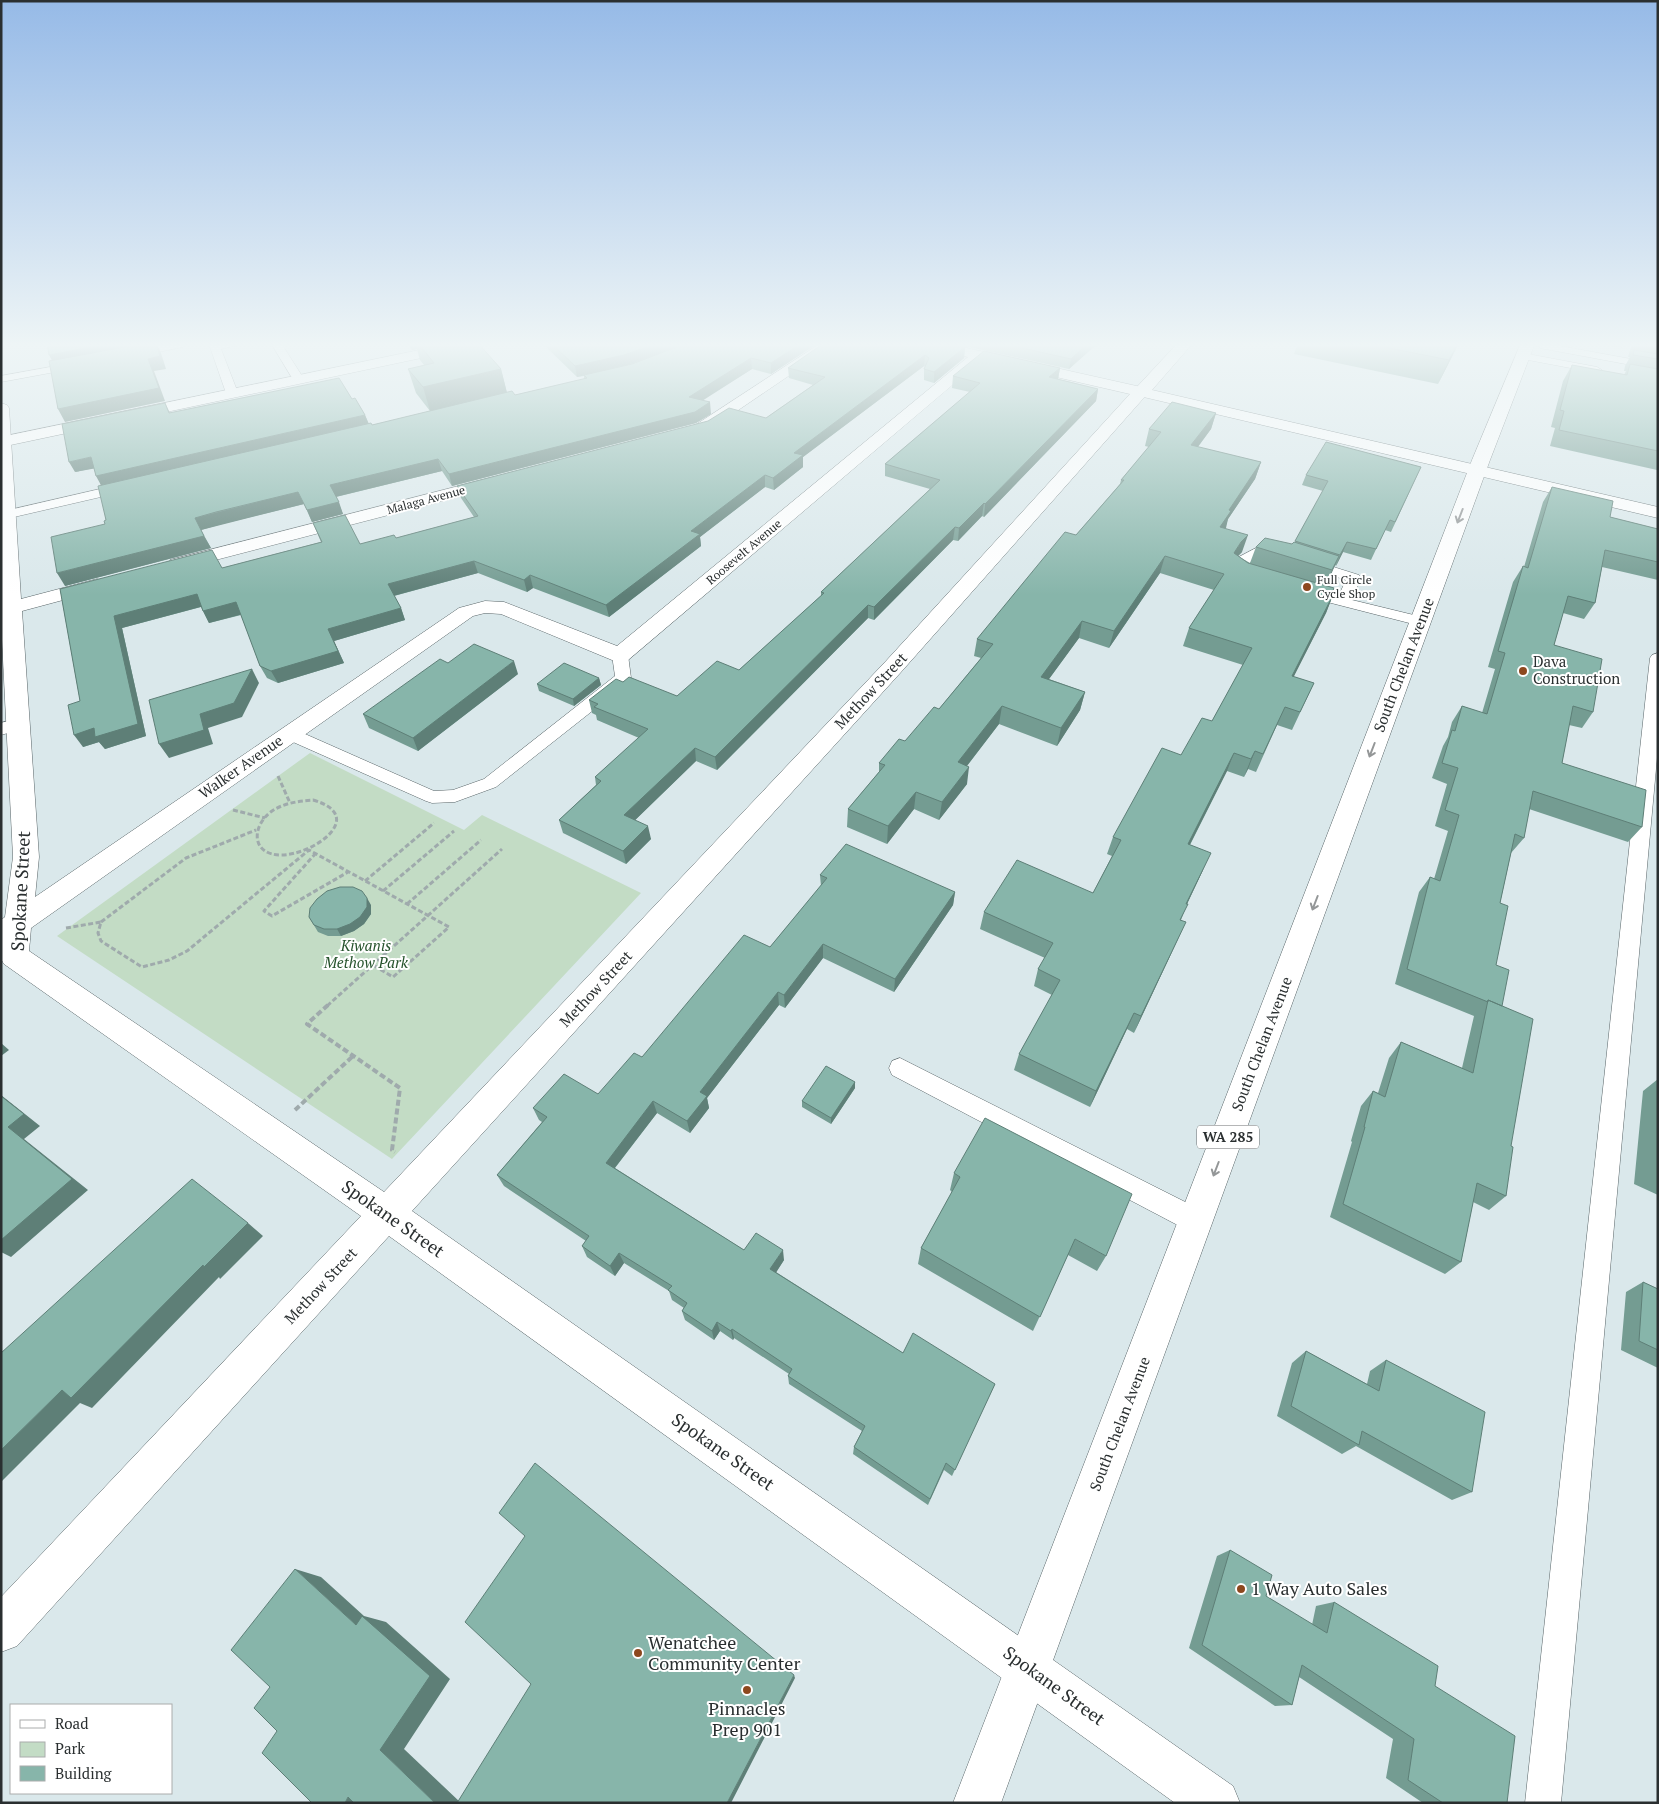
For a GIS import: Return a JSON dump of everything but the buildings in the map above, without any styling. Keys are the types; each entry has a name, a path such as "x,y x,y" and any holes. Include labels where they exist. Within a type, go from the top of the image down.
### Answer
{"street":[{"name":"Spokane Street","path":"2,427 10,726 26,856 9,927 14,956 387,1214 1029,1668 1216,1803"},
{"path":"2,442 72,427"},
{"path":"684,433 705,427"},
{"name":"Roosevelt Avenue","path":"620,656 893,427"},
{"name":"Methow Street","path":"1,1630 894,666 1109,427"},
{"path":"1291,427 1658,513"},
{"name":"South Chelan Avenue","path":"978,1803 1494,427"},
{"name":"Malaga Avenue","path":"165,568 511,478"},
{"path":"6,609 117,580"},
{"name":"Walker Avenue","path":"9,927 466,612 485,607 504,608 620,656"}],"lane":[{"path":"4,516 141,484"},
{"path":"1264,580 1238,570 1242,561 1256,552 1274,553 1354,578 1343,604"},
{"path":"1291,588 1343,604 1421,622"},
{"path":"290,734 432,797 455,796 490,783 623,678 620,656"},
{"path":"1543,1803 1658,658"},
{"path":"900,1068 1196,1220"}],"path":[{"path":"101,922 98,933 101,940 142,967 169,960 187,951 309,850 332,834 337,824 337,815 333,807 324,802 313,800 285,805 265,818 257,830 256,839 260,847 268,853 288,855 309,850 449,927 393,977 373,965"},
{"path":"365,880 435,822"},
{"path":"9,927 101,922 186,858 257,830"},
{"path":"383,891 454,831"},
{"path":"407,904 480,840"},
{"path":"424,1174 392,1150 400,1088 307,1024 502,849"},
{"path":"316,853 264,911 272,916 348,872"},
{"path":"270,1133 353,1056"}],"green space":[{"name":"Kiwanis Methow Park","path":"310,753 464,830 482,815 641,893 392,1159 57,936"}],"place":[{"name":"Full Circle Cycle Shop","path":"1307,587"},
{"name":"Dava Construction","path":"1523,671"},
{"name":"1 Way Auto Sales","path":"1241,1589"},
{"name":"Wenatchee Community Center","path":"638,1653"},
{"name":"Pinnacles Prep 901","path":"747,1690"}]}
